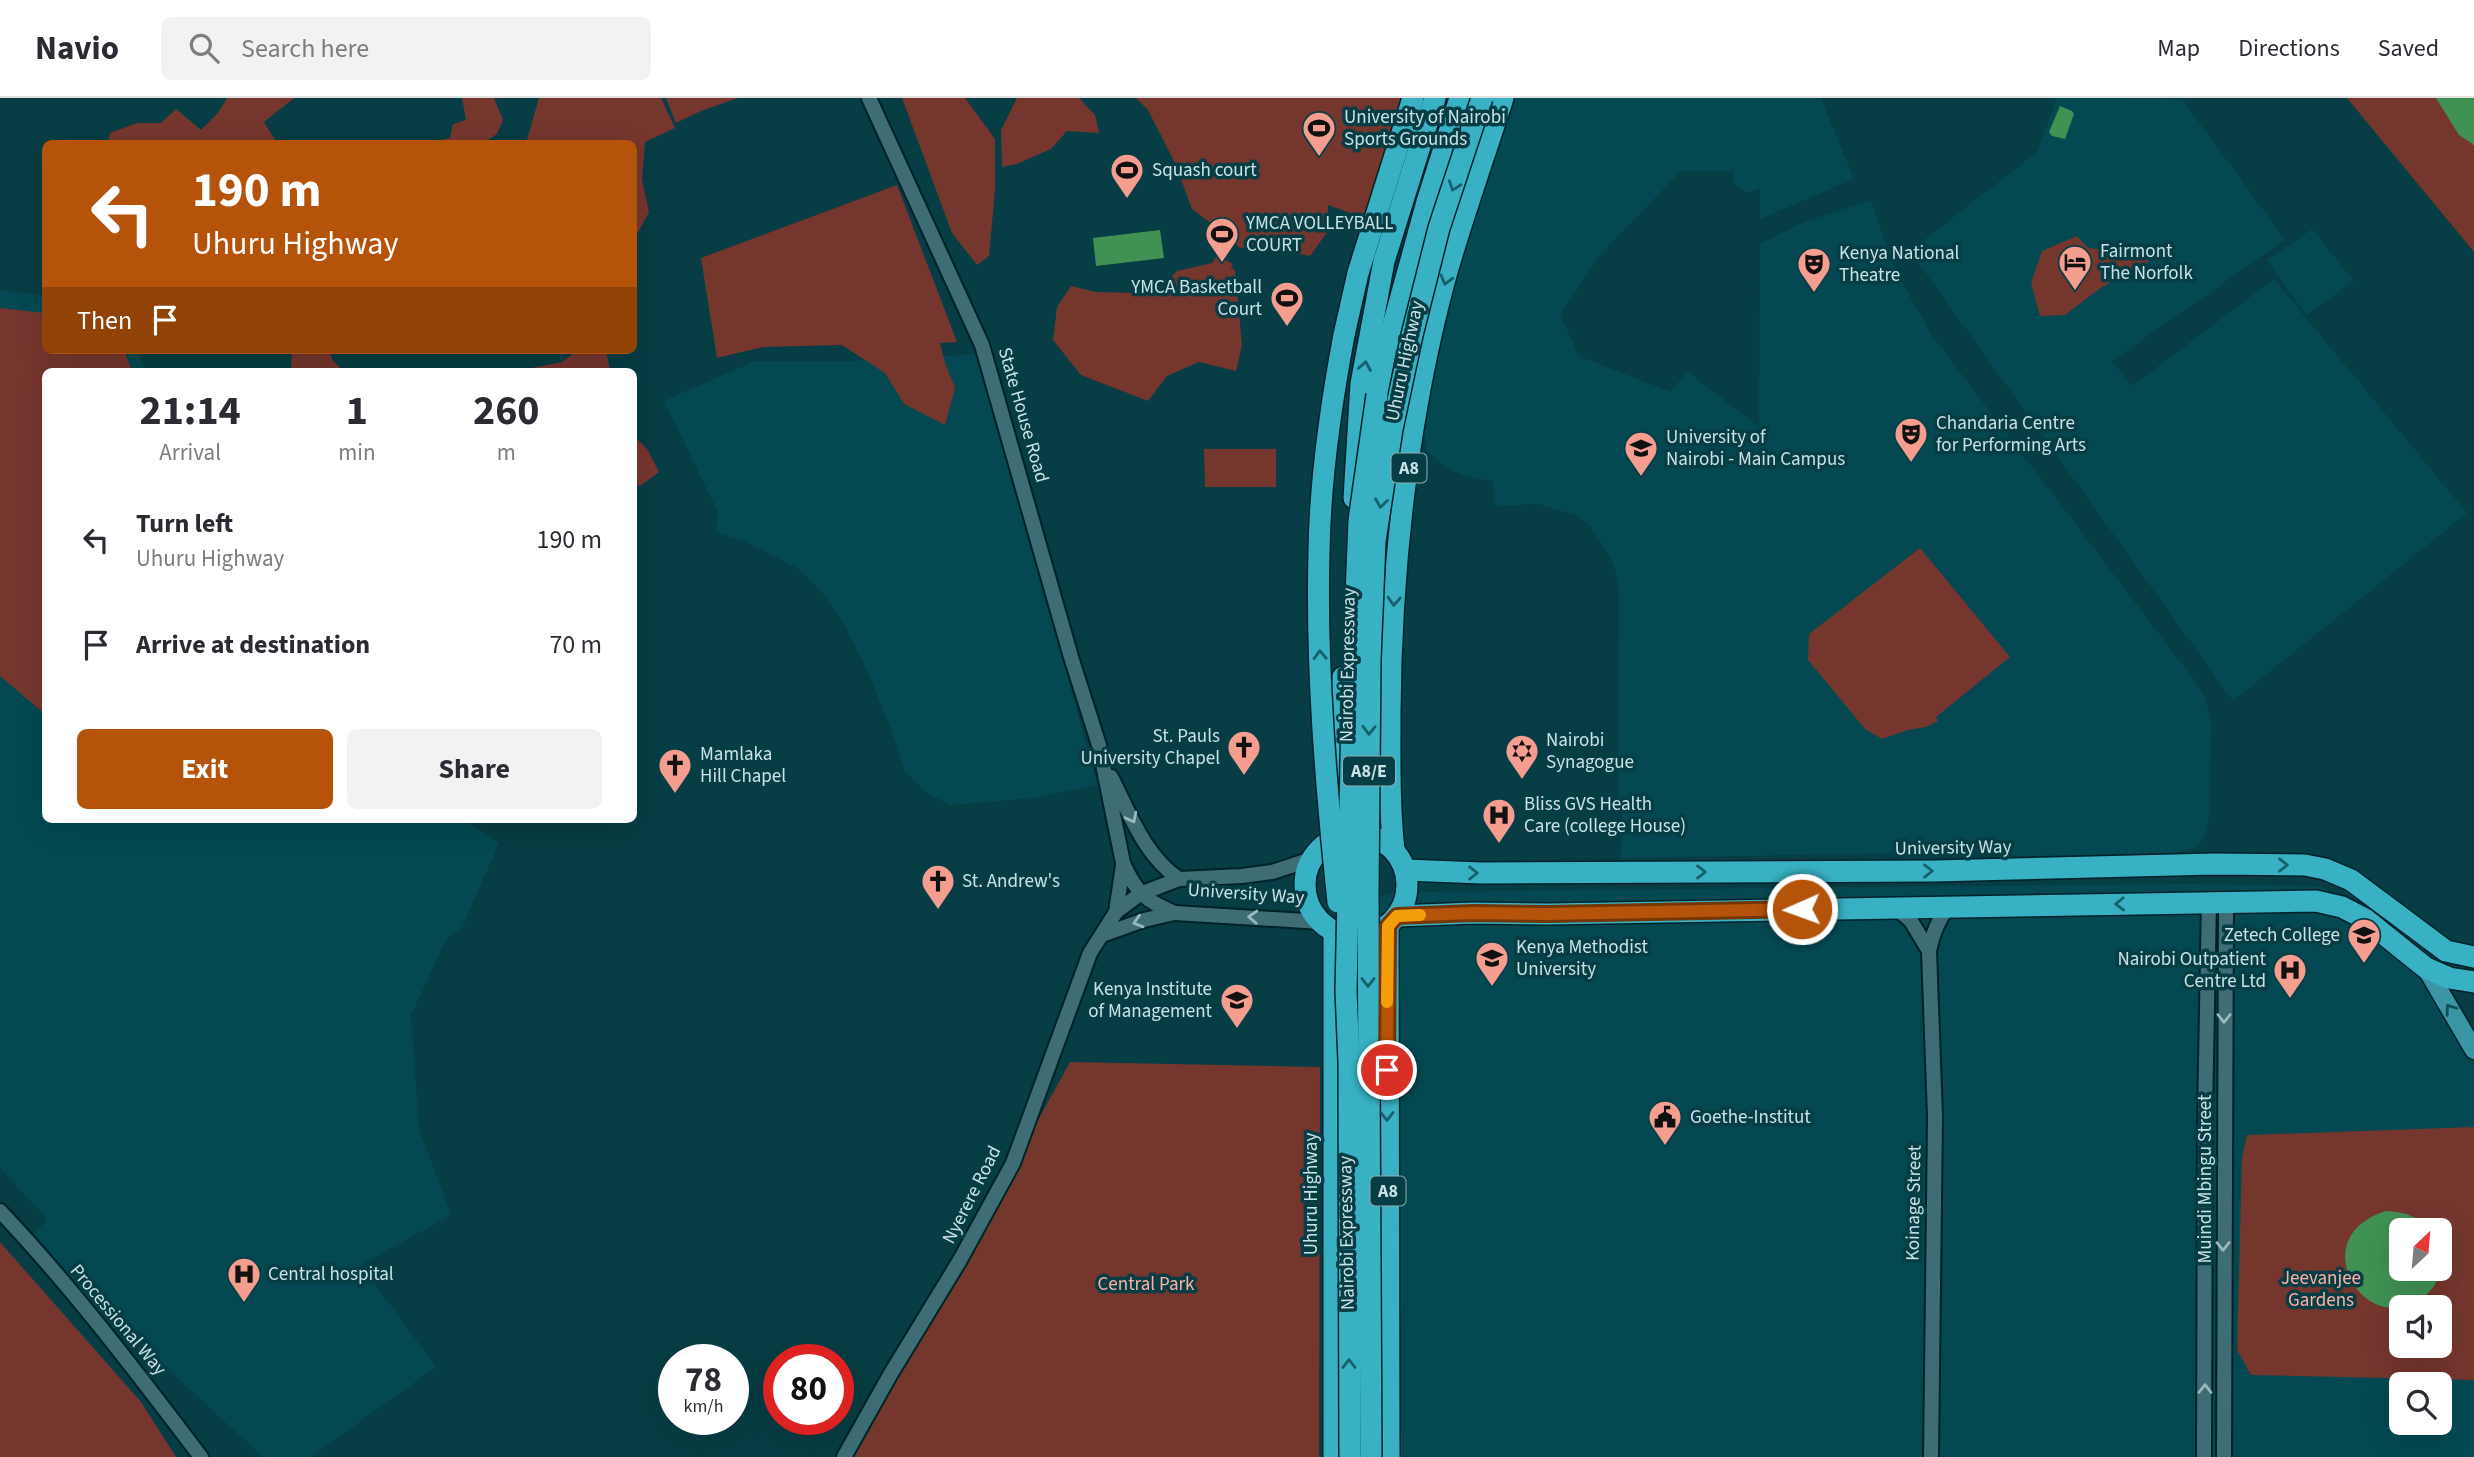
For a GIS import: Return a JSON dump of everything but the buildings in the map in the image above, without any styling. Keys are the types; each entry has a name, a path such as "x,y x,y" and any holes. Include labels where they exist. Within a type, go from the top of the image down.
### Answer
{"highway":[{"path":"1346,991 1328,802 1321,679 1319,549 1335,384 1344,335 1358,272 1413,98"},
{"name":"Uhuru Highway","path":"1317,853 1337,812 1341,771 1347,598 1362,384 1384,261 1435,98"},
{"name":"Nairobi Expressway","path":"1350,1457 1349,1075 1346,991 1359,521 1384,358 1427,202 1460,98"},
{"name":"Nairobi Expressway","path":"1371,1457 1368,931 1370,659 1375,541 1391,429 1412,335 1439,228 1482,98"},
{"path":"1471,136 1488,98"},
{"name":"Uhuru Highway","path":"1394,850 1390,721 1395,583 1419,392 1446,276 1503,98"},
{"path":"1405,870 1394,850 1371,836 1354,834 1337,838 1317,853 1307,872 1307,899 1313,912 1327,927 1347,935 1362,936 1392,921 1473,913 1587,914 2316,901 2342,907 2365,919 2426,968 2449,978 2474,982"},
{"name":"University Way","path":"1405,870 1447,874 1934,871 2214,864 2305,865 2325,869 2351,880 2446,951 2474,957"},
{"name":"A8","path":"1389,1457 1392,921 1405,901 1408,885 1405,870"},
{"name":"Uhuru Highway","path":"1327,927 1334,1457"}],"main road":[{"path":"2426,968 2474,1050"}],"street":[{"name":"State House Road","path":"869,98 982,345 1099,745 1123,863 1140,894"},
{"name":"State House Road","path":"1101,757 1153,856 1179,879"},
{"name":"University Way","path":"1140,894 1179,879 1272,872 1317,853"},
{"path":"1116,912 1123,863"},
{"name":"University Way","path":"1140,894 1175,913 1327,927"},
{"name":"Nyerere Road","path":"844,1457 890,1375 961,1260 1013,1163 1090,953 1116,912 1140,894"},
{"name":"Muindi Mbingu Street","path":"2204,1457 2205,1115 2218,901"},
{"name":"Muindi Mbingu Street","path":"2218,901 2224,1457"},
{"name":"Koinage Street","path":"1931,1457 1935,1117 1928,951 1937,924 1950,906"},
{"name":"Koinage Street","path":"1895,907 1911,921 1928,951"},
{"path":"1102,935 1144,920 1175,913"},
{"name":"Processional Way","path":"0,1212 29,1241 142,1378 201,1457"}],"shaded area":[{"name":"University of Nairobi - Main Campus","path":"1511,98 1821,98 1854,179 1760,219 1760,188 1747,193 1733,183 1734,171 1681,171 1602,253 1560,315 1579,356 1671,392 1687,371 1759,427 1760,244 1806,221 1871,200 1894,268 1931,334 2205,697 2211,723 2209,818 2200,843 2193,848 2173,853 2022,856 1973,852 1621,858 1622,805 1618,800 1619,588 1614,566 1588,524 1575,515 1538,504 1495,506 1493,481 1463,476 1443,465 1427,451 1423,423 1433,350"},
{"path":"2057,98 2182,99 2285,240 2112,361 2132,386 2274,279 2467,513 2233,701 1910,251 2037,152"},
{"path":"2436,98 2474,98 2474,145 2459,135"},
{"path":"2060,106 2074,114 2065,139 2052,136 2049,132"},
{"path":"2312,229 2354,281 2306,315 2267,260"},
{"path":"1160,230 1164,258 1096,266 1093,238"},
{"path":"0,290 42,296 42,354 139,354 145,368 42,368 42,823 469,823 499,843 462,928 447,938 411,1015 419,1129 451,1215 361,1265 436,1367 311,1457 263,1457 29,1241 47,1219 0,1168"},
{"path":"980,354 1097,785 1033,798 951,805 928,794 905,771 868,672 842,620 819,589 799,569 742,540 716,533 718,512 664,401 755,361 851,361"},
{"path":"2183,884 2319,886 2371,912 2474,1056 2474,1457 1365,1457 1377,898 1397,892"},
{"path":"2386,1211 2415,1218 2389,1218 2389,1281 2437,1281 2429,1292 2424,1295 2389,1295 2389,1307 2367,1299 2353,1283 2346,1264 2347,1243 2360,1225"}],"green space":[{"path":"227,98 294,98 264,122 275,140 109,140 110,133 137,123 161,123 176,109 201,130 217,114"},
{"path":"462,98 494,98 503,120 497,134 488,140 441,140 450,138 453,124 466,120"},
{"path":"539,98 661,98 675,128 645,142 642,179 649,212 637,234 637,140 527,140"},
{"path":"666,98 738,98 676,123"},
{"path":"902,98 965,98 995,139 995,190 989,256 977,265 952,233"},
{"path":"1017,98 1079,98 1095,115 1099,133 1067,131 1051,149 1017,164 1002,167 1001,130"},
{"path":"1136,98 1403,98 1364,218 1328,205 1328,231 1310,256 1264,247 1240,248 1192,209 1175,163 1148,110"},
{"path":"2347,98 2474,98 2474,252"},
{"path":"897,185 957,342 940,343 955,388 945,425 904,404 885,373 842,345 763,347 717,358 701,258"},
{"path":"2077,236 2088,248 2150,255 2145,270 2127,273 2099,289 2065,315 2040,316 2031,283 2042,251"},
{"path":"1217,255 1233,264 1231,268 1235,270 1242,345 1236,371 1199,362 1167,376 1148,401 1081,375 1053,340 1057,307 1071,286 1096,292 1140,293 1158,290 1177,271 1212,263"},
{"path":"0,308 42,313 42,354 126,354 131,368 42,368 42,711 0,676"},
{"path":"292,354 330,354 340,368 291,368"},
{"path":"573,354 607,354 609,368 532,368 562,362"},
{"path":"637,439 647,449 659,472 640,486 637,485"},
{"path":"1204,449 1276,449 1276,487 1205,487"},
{"path":"1920,548 2010,657 1936,717 1938,721 1882,739 1865,729 1808,660 1809,634"},
{"name":"Central Park","path":"1070,1062 1320,1067 1319,1457 853,1457"},
{"name":"Jeevanjee Gardens","path":"2474,1127 2474,1380 2452,1380 2452,1372 2389,1372 2389,1378 2251,1375 2237,1350 2242,1157 2247,1135"},
{"path":"0,1242 141,1402 176,1457 0,1457"}],"slow traffic":[{"path":"1387,1002 1388,926 1397,916 1420,915"}],"place":[{"name":"University of Nairobi Sports Grounds","path":"1319,158"},
{"name":"Squash court","path":"1127,200"},
{"name":"YMCA VOLLEYBALL COURT","path":"1222,264"},
{"name":"Fairmont The Norfolk","path":"2075,292"},
{"name":"Kenya National Theatre","path":"1814,294"},
{"name":"YMCA Basketball Court","path":"1287,328"},
{"name":"Chandaria Centre for Performing Arts","path":"1911,464"},
{"name":"University of Nairobi - Main Campus","path":"1641,478"},
{"name":"St. Pauls University Chapel","path":"1244,777"},
{"name":"Nairobi Synagogue","path":"1522,781"},
{"name":"Mamlaka Hill Chapel","path":"675,795"},
{"name":"Bliss GVS Health Care (college House)","path":"1499,845"},
{"name":"St. Andrew's","path":"938,911"},
{"name":"Zetech College","path":"2364,965"},
{"name":"Kenya Methodist University","path":"1492,988"},
{"name":"Nairobi Outpatient Centre Ltd","path":"2290,1000"},
{"name":"Kenya Institute of Management","path":"1237,1030"},
{"name":"Goethe-Institut","path":"1665,1147"},
{"name":"Central hospital","path":"244,1304"}],"route":[{"path":"1387,1070 1388,926 1397,916 1802,909"}]}
